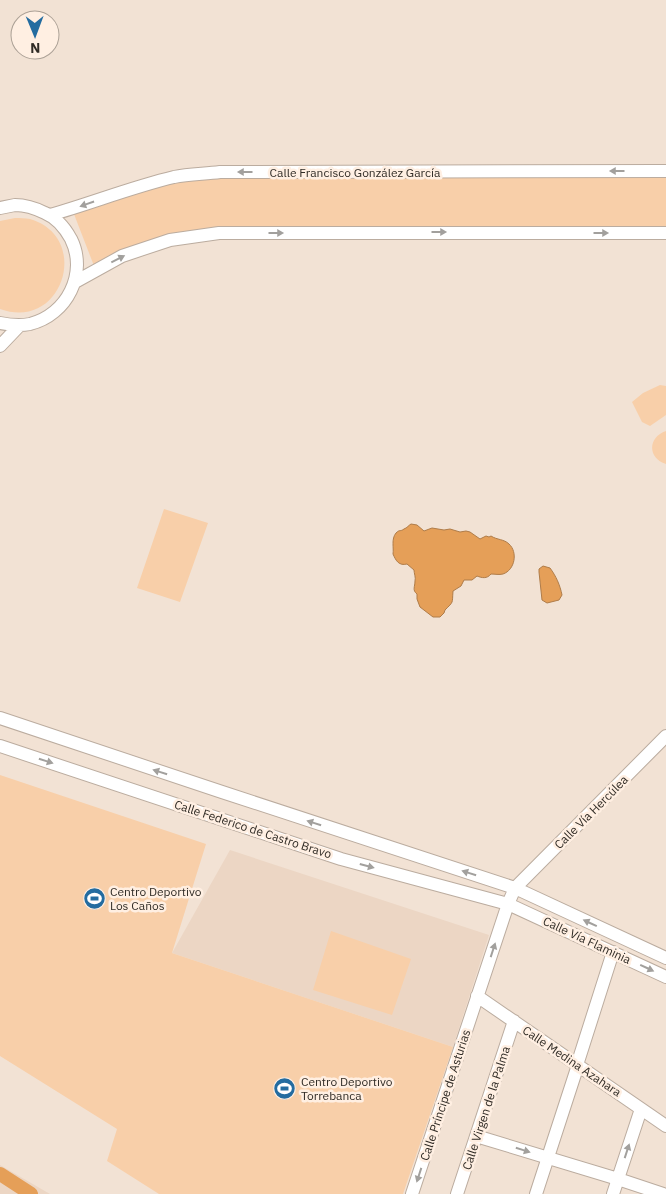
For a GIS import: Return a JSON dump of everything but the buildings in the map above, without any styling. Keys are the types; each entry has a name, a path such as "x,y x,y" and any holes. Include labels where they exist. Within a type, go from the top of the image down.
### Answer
{"street":[{"name":"Calle Francisco González García","path":"50,215 176,176 220,172 666,171"},
{"path":"0,208 14,205 33,207 50,215 60,223 74,245 77,264 75,282 71,292 50,316 30,324 20,325 0,322"},
{"path":"75,282 122,256 170,240 219,233 666,233"},
{"path":"0,346 20,325"},
{"name":"Calle Vía Flaminia","path":"0,718 515,888 666,958"},
{"name":"Calle Vía Hercúlea","path":"515,888 666,736"},
{"name":"Calle Federico de Castro Bravo","path":"0,746 341,858 508,904"},
{"name":"Calle Príncipe de Asturias","path":"412,1194 508,904 515,888"},
{"name":"Calle Vía Flaminia","path":"508,904 666,977"},
{"path":"536,1194 613,952"},
{"name":"Calle Medina Azahara","path":"478,996 666,1126"},
{"name":"Calle Virgen de la Palma","path":"457,1194 514,1021"},
{"path":"613,1194 641,1109"},
{"path":"476,1136 663,1194"}],"shaded area":[{"path":"666,171 666,233 219,233 170,240 96,271 72,209 176,176"},
{"path":"15,218 30,219 49,229 60,244 64,261 62,279 54,295 40,307 22,312 0,309 0,221"},
{"path":"660,385 666,386 666,415 650,426 642,422 632,402 643,393"},
{"path":"666,431 666,464 655,457 652,448 656,438"},
{"path":"164,509 208,523 180,602 137,588"},
{"path":"411,524 417,525 424,531 432,528 450,529 470,532 480,539 491,536 505,541 512,547 514,552 513,565 503,574 491,574 484,578 477,576 472,580 464,580 461,586 453,591 452,602 444,613 440,617 433,617 420,607 414,590 414,570 407,564 398,562 393,554 394,535"},
{"path":"543,566 550,568 558,581 562,595 559,600 547,603 542,600 539,569"},
{"path":"0,775 206,844 172,953 453,1047 403,1194 159,1194 107,1161 117,1129 0,1056"},
{"path":"230,850 489,935 453,1047 172,953"},
{"path":"331,931 411,959 392,1015 313,990"},
{"path":"0,1165 50,1194 0,1194"}],"waterway":[{"path":"0,1174 31,1194"}],"place":[{"name":"Centro Deportivo Los Caños","path":"94,898"},
{"name":"Centro Deportivo Torrebanca","path":"285,1088"}]}
